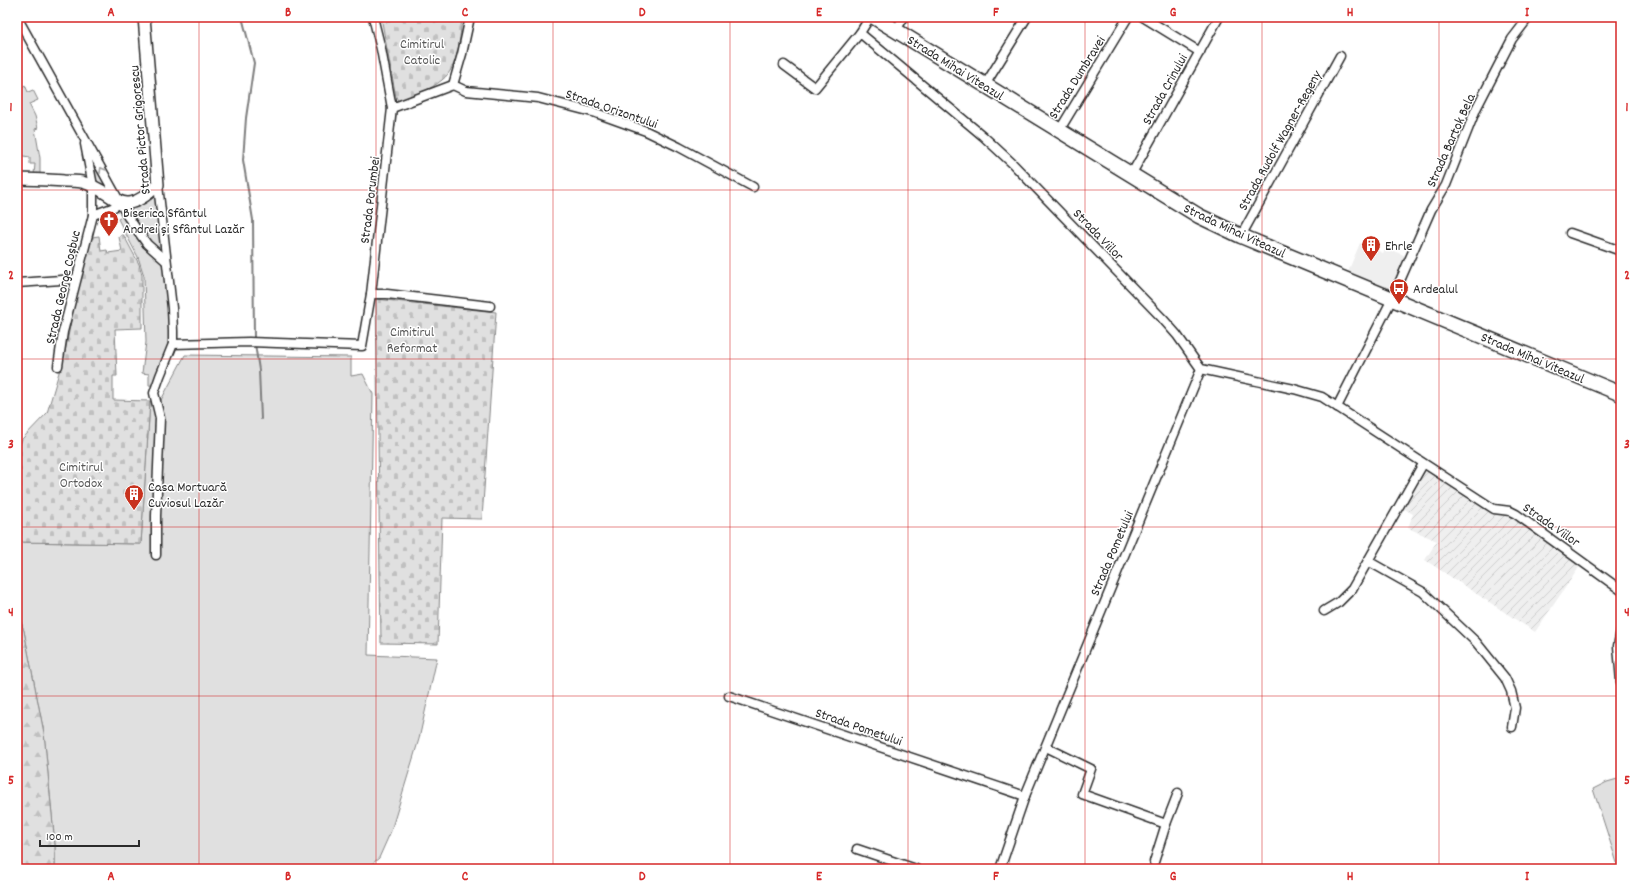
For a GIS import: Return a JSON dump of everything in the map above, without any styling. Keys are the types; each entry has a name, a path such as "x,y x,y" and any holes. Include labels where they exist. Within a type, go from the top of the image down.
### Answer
{"highway":[{"name":"Strada Mihai Viteazul","path":"874,17 1199,216 1241,236 1621,394"}],"street":[{"name":"Strada George Coșbuc","path":"17,17 128,217 147,244 166,261"},
{"name":"Strada Pictor Grigorescu","path":"144,17 158,185 172,308 173,344 154,393 160,418 156,555"},
{"name":"Strada Porumbei","path":"173,344 260,342 362,346 371,294 392,108 381,49 373,17"},
{"path":"392,108 453,85 462,54 470,17"},
{"path":"784,64 815,88 860,33 870,17"},
{"path":"896,30 904,17"},
{"path":"985,85 1027,17"},
{"name":"Strada Dumbravei","path":"1059,131 1128,17"},
{"path":"1143,17 1200,52"},
{"name":"Strada Crinului","path":"1131,175 1220,17"},
{"name":"Strada Bartok Bela","path":"1392,299 1431,210 1446,185 1476,109 1512,39 1529,17"},
{"name":"Strada Viilor","path":"860,33 983,136 1012,163 1162,318 1177,335 1201,369 1309,392 1322,397 1494,509 1510,511 1516,514 1621,590"},
{"name":"Strada Rudolf Wagner-Regeny","path":"1241,236 1340,56"},
{"name":"Strada Orizontului","path":"453,85 466,91 538,98 596,113 646,131 753,187"},
{"name":"Strada George Coșbuc","path":"58,366 63,332 93,214 93,186 83,137"},
{"path":"17,179 81,182 93,186 121,203 132,203 150,193 158,185"},
{"name":"Strada George Coșbuc","path":"93,214 112,208 121,203"},
{"path":"1570,233 1621,252"},
{"path":"17,283 76,279"},
{"path":"371,294 387,294 490,306"},
{"path":"1337,407 1392,299"},
{"name":"Strada Pometului","path":"1000,869 1025,796 1201,369"},
{"path":"1324,611 1345,597 1352,589 1423,464"},
{"path":"1368,561 1423,592 1476,642 1505,678 1511,691 1515,708 1512,727"},
{"path":"1621,630 1618,646 1621,682"},
{"name":"Strada Pometului","path":"729,696 1025,796"},
{"path":"1046,748 1091,769 1082,794 1166,824"},
{"path":"1154,862 1178,793"},
{"path":"857,849 916,869"}],"shaded area":[{"path":"1360,243 1383,253 1386,248 1406,256 1391,291 1348,272"},
{"path":"1424,468 1497,514 1514,516 1582,563 1535,632 1425,560 1437,541 1408,528 1413,514 1401,507"}],"green space":[{"name":"Cimitirul Catolic","path":"381,17 462,17 458,51 448,74 432,87 399,102 396,97"},
{"path":"25,85 28,92 33,90 38,100 29,104 35,116 38,128 35,129 40,158 40,174 34,174 35,164 30,164 30,157 17,155 17,86 19,89"},
{"path":"83,137 121,203 158,185 173,331 156,386 149,385 149,374 142,373 146,342 144,276 138,257 118,219 127,214 93,186"},
{"name":"Cimitirul Ortodox","path":"123,234 139,264 142,275 142,328 115,329 117,376 113,376 113,400 150,401 141,544 17,542 17,453 22,439 47,413 65,352 76,296 92,237 99,236 101,251 107,250 108,253 122,251 119,237"},
{"name":"Cimitirul Reformat","path":"376,299 496,312 482,519 442,518 438,644 381,643"},
{"path":"185,355 351,357 351,376 363,374 373,394 368,655 437,658 419,739 391,831 379,858 366,869 55,869 55,845 44,733 24,631 17,610 17,542 141,544 150,401 160,402"},
{"path":"17,610 24,631 44,733 55,845 55,869 17,869"},
{"path":"1621,778 1621,869 1619,869 1593,789 1607,782"}],"waterway":[{"path":"242,17 254,63 246,118 243,160 253,220 254,340"},
{"path":"255,344 259,370 261,419"}],"place":[{"name":"Biserica Sfântul Andrei și Sfântul Lazăr","path":"109,237"},
{"name":"Ehrle","path":"1371,262"},
{"name":"Ardealul","path":"1399,305"},
{"name":"Casa Mortuară Cuviosul Lazăr","path":"134,511"}]}
